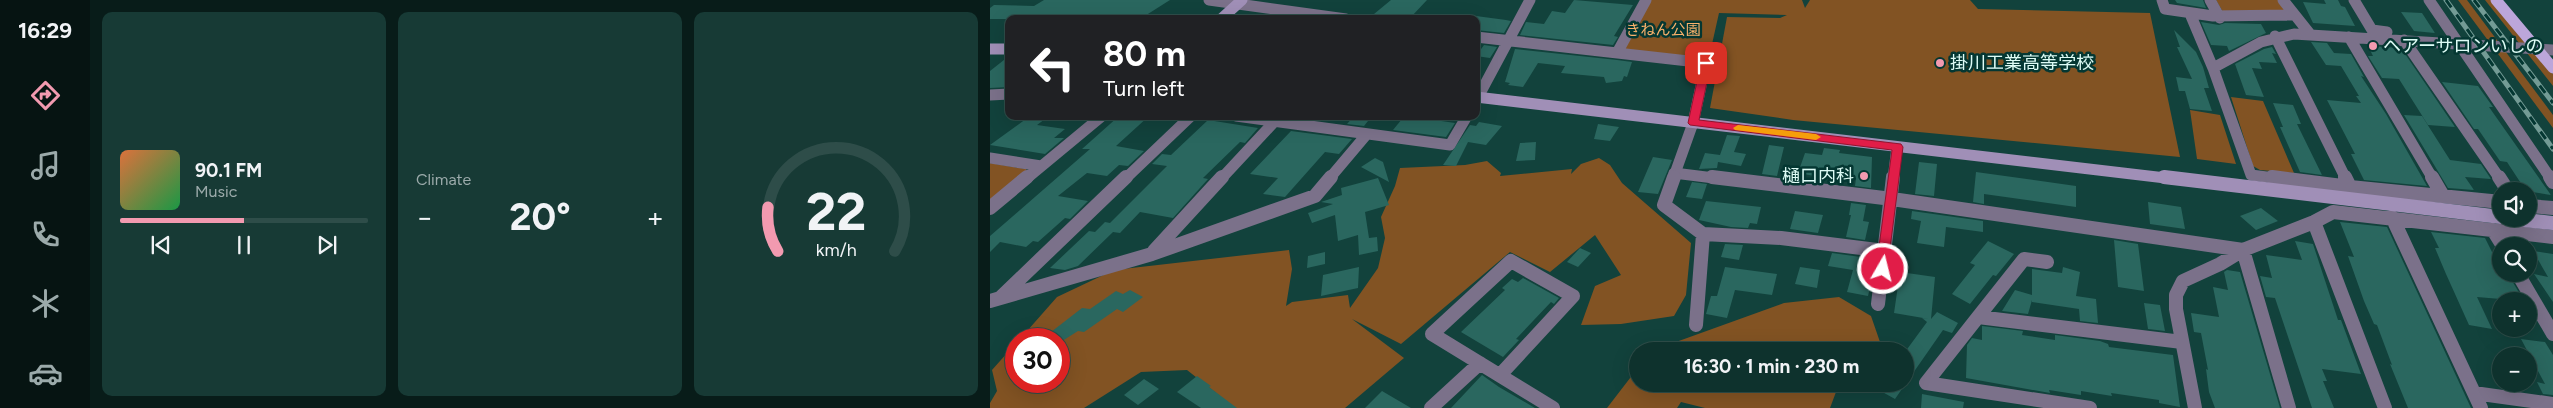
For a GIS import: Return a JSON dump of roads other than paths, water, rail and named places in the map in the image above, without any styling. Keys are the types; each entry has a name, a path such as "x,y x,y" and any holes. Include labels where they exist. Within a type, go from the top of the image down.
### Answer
{"main road":[{"path":"2496,0 2553,68"}],"street":[{"path":"1209,0 1240,2 1321,15"},
{"path":"1480,92 1530,0"},
{"path":"1617,53 1646,0"},
{"path":"2162,0 2165,9 2190,16 2220,18 2251,14 2294,15"},
{"path":"2210,0 2220,18"},
{"path":"2284,0 2310,34"},
{"path":"2354,0 2372,30 2553,50"},
{"path":"2429,0 2553,182"},
{"path":"1225,15 1240,2"},
{"path":"2190,16 2213,68 2251,175 2492,201"},
{"path":"2213,68 2256,43 2275,36 2310,34 2404,40 2457,40"},
{"path":"2275,36 2350,187"},
{"path":"1480,37 1706,63 1693,123 1664,205 1703,234 1781,238 1885,251"},
{"path":"2349,37 2443,196"},
{"path":"2404,40 2502,182"},
{"path":"990,49 1005,49"},
{"path":"990,95 1005,94"},
{"path":"1480,98 2492,216"},
{"path":"990,208 1097,120"},
{"path":"995,300 1187,120"},
{"path":"1267,120 1450,145 1465,120"},
{"path":"1152,254 1275,121"},
{"path":"995,300 1152,254 1315,196 1367,134"},
{"path":"1878,304 1897,147"},
{"path":"990,158 1041,166"},
{"path":"1674,173 1892,199 2243,250"},
{"path":"2537,207 2553,208"},
{"path":"2194,408 2176,309 2176,295 2183,281 2243,250 2314,222 2333,212 2553,237"},
{"path":"2392,218 2481,408"},
{"path":"2537,221 2553,223"},
{"path":"2314,222 2385,408"},
{"path":"2493,230 2497,237"},
{"path":"1696,325 1703,234"},
{"path":"2243,250 2289,408"},
{"path":"2046,262 2024,259 1926,383 2090,408"},
{"path":"1500,375 1573,296 1511,261 1432,334 1551,408"},
{"path":"2523,282 2553,334"},
{"path":"1978,317 2182,342"},
{"path":"1432,408 1480,363"},
{"path":"2474,393 2553,404"}],"railway":[{"path":"2446,0 2553,149"},
{"path":"2474,0 2553,103"}],"place":[{"name":"ヘアーサロンいしの","path":"2373,46"},
{"name":"掛川工業高等学校","path":"1940,63"},
{"name":"樋口内科","path":"1864,176"}],"park label":[{"name":"きねん公園","path":"1663,30"}]}
